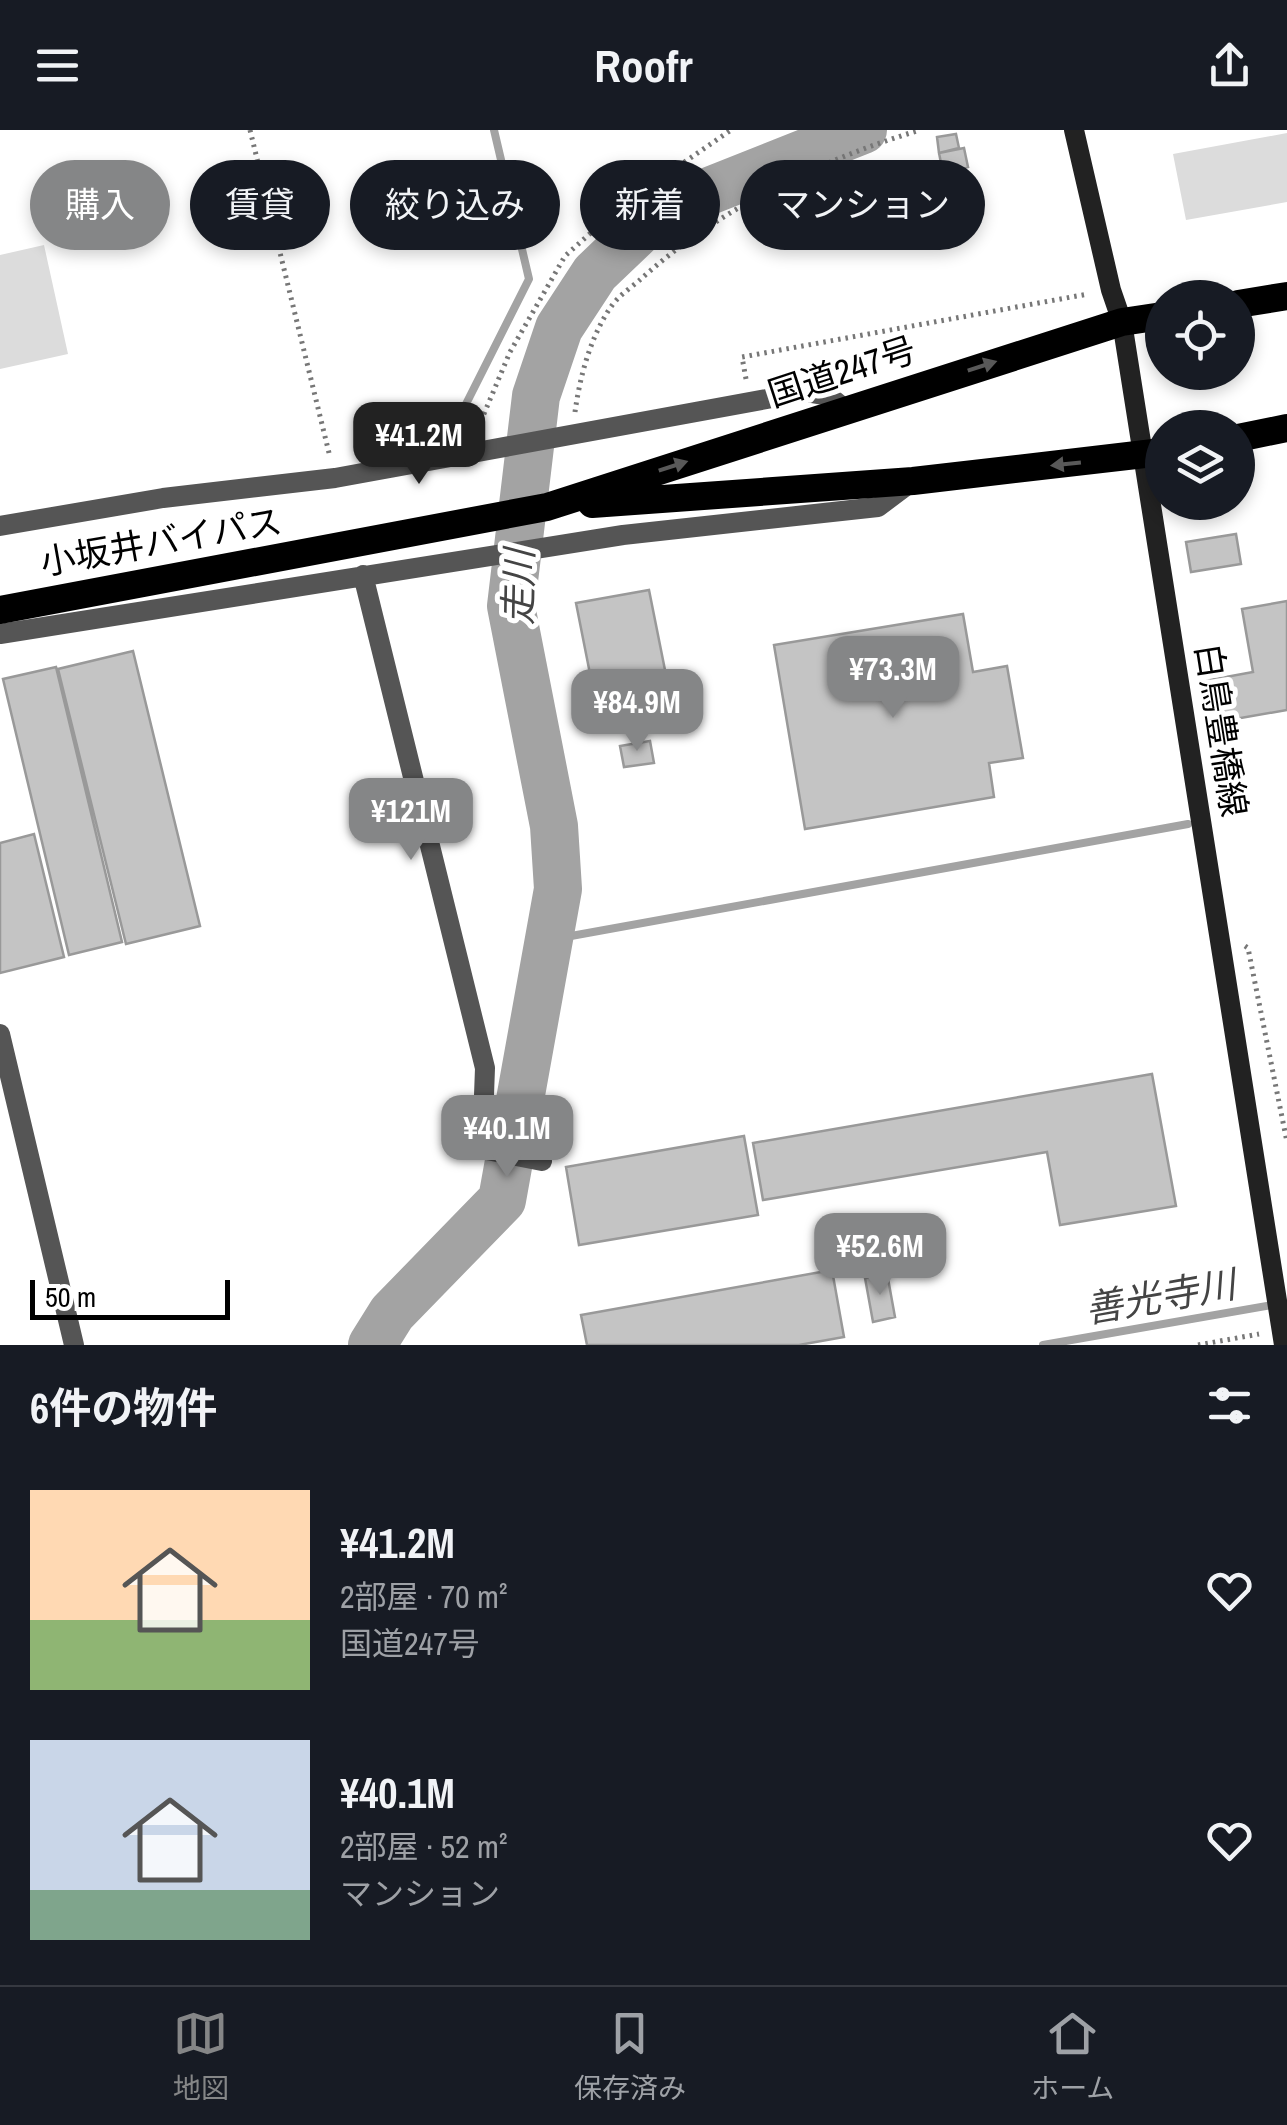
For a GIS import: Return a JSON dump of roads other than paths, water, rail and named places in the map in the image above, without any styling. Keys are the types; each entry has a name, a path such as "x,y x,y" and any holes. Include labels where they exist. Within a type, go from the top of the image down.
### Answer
{"highway":[{"path":"1255,301 1287,296"},
{"name":"国道247号","path":"547,508 1122,322 1145,319"},
{"path":"1255,435 1287,428"},
{"name":"国道247号","path":"394,538 547,508 914,481 1145,455"},
{"name":"小坂井バイパス","path":"0,610 394,538"}],"main road":[{"name":"白鳥豊橋線","path":"1074,130 1145,417"},
{"name":"白鳥豊橋線","path":"1163,520 1273,1267 1279,1338"}],"street":[{"path":"0,526 163,498 335,478 750,401 816,392 829,396 845,410"},
{"path":"0,634 623,534 878,507 914,481"},
{"path":"364,575 485,1068 482,1149 542,1161"},
{"path":"0,1034 74,1345"}],"waterway":[{"path":"465,406 529,279 494,130"},
{"name":"走川","path":"372,1345 392,1313 502,1200 558,889 554,826 511,606 536,396 559,328 595,273 641,229 689,199 863,130"},
{"path":"549,940 1188,824"},
{"name":"善光寺川","path":"1043,1345 1278,1304"}]}
